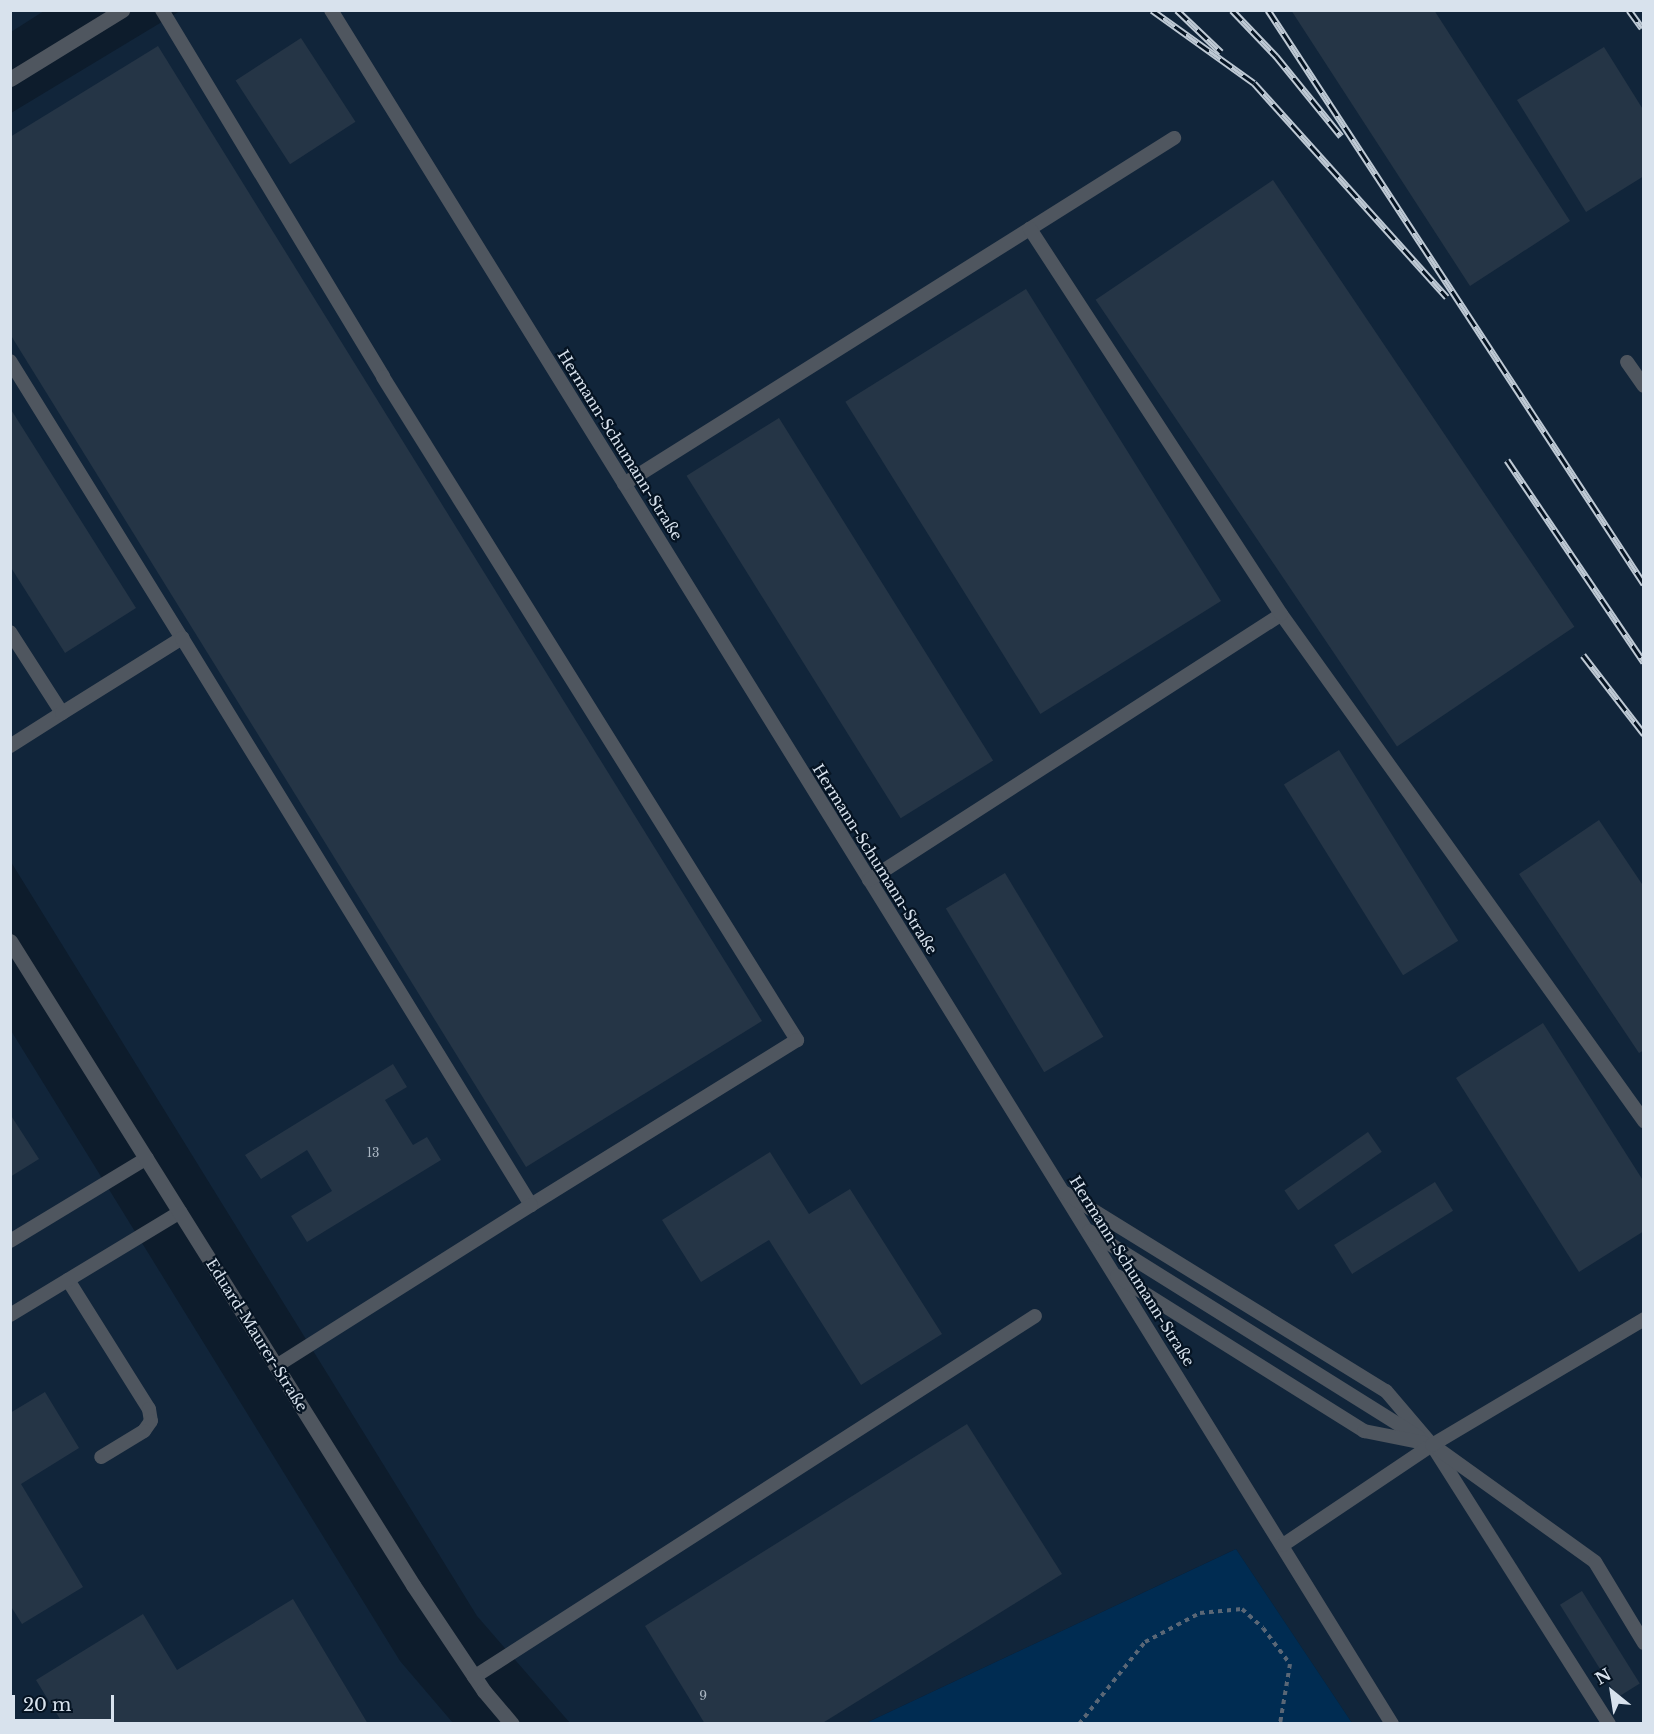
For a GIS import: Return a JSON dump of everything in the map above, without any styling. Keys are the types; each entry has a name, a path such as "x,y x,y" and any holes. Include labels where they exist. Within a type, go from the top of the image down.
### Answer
{"street":[{"path":"10,80 122,10"},
{"name":"Eduard-Maurer-Straße","path":"10,940 276,1366 474,1677 512,1724"}],"lane":[{"path":"162,10 383,377 797,1040 276,1366"},
{"name":"Hermann-Schumann-Straße","path":"331,10 1392,1724"},
{"path":"624,484 1174,138"},
{"path":"1030,229 1281,614 1644,1120"},
{"path":"10,361 531,1205"},
{"path":"1627,362 1644,386"},
{"path":"869,880 1281,614"},
{"path":"10,632 62,713"},
{"path":"10,746 182,638"},
{"path":"10,1241 147,1158"},
{"path":"1062,1191 1386,1391 1432,1445 1609,1724"},
{"path":"10,1316 180,1212"},
{"path":"1085,1228 1432,1445 1595,1562 1644,1643"},
{"path":"1114,1275 1364,1431 1432,1445"},
{"path":"68,1280 149,1409 151,1421 144,1431 101,1457"},
{"path":"474,1677 1035,1316"},
{"path":"1283,1545 1432,1445 1644,1318"}],"path":[{"path":"1079,1724 1145,1642 1200,1613 1242,1609 1263,1628 1290,1664 1280,1724"}],"shaded area":[{"path":"11,10 44,10 44,11 11,32"},
{"path":"180,11 1643,11 1643,1723 1352,1723 1236,1549 866,1723 570,1723 477,1616 11,862 11,113"},
{"path":"10,1029 400,1661 453,1723 11,1723"},
{"path":"1236,1549 1352,1723 866,1723"}],"building":[{"path":"1291,10 1434,10 1570,221 1470,286"},
{"path":"301,38 355,122 290,164 236,80"},
{"path":"158,46 762,1021 526,1167 10,334 10,137"},
{"path":"1604,47 1644,111 1644,176 1586,212 1517,100"},
{"path":"1273,180 1574,627 1397,747 1096,300"},
{"path":"1026,289 1221,601 1040,714 845,402"},
{"path":"10,408 136,608 65,653 10,566"},
{"path":"779,418 993,761 901,818 687,476"},
{"path":"1339,750 1458,941 1403,975 1284,784"},
{"path":"1599,820 1644,887 1644,1050 1639,1053 1519,874"},
{"path":"1005,873 1103,1037 1044,1072 946,909"},
{"path":"1543,1023 1644,1182 1644,1231 1579,1272 1456,1078"},
{"path":"393,1064 407,1087 385,1100 413,1145 427,1137 441,1160 307,1242 291,1216 332,1191 307,1150 261,1179 245,1155"},
{"path":"10,1114 39,1159 10,1177"},
{"path":"1368,1132 1382,1152 1298,1210 1284,1191"},
{"path":"770,1152 809,1214 850,1189 942,1334 861,1385 769,1240 701,1282 662,1220"},
{"path":"1435,1182 1453,1211 1352,1274 1334,1245"},
{"path":"45,1392 79,1448 21,1484 83,1587 22,1624 10,1605 10,1413"},
{"path":"967,1424 1062,1574 821,1724 705,1724 645,1626"},
{"path":"1582,1591 1640,1683 1618,1697 1560,1605"},
{"path":"293,1599 368,1724 63,1724 36,1680 143,1614 177,1670"}],"railway":[{"path":"1152,10 1254,83 1447,297"},
{"path":"1177,10 1221,52"},
{"path":"1232,10 1276,56 1341,136"},
{"path":"1268,10 1644,584"},
{"path":"1629,10 1642,28"},
{"path":"1507,460 1644,662"},
{"path":"1583,655 1644,734"}]}
